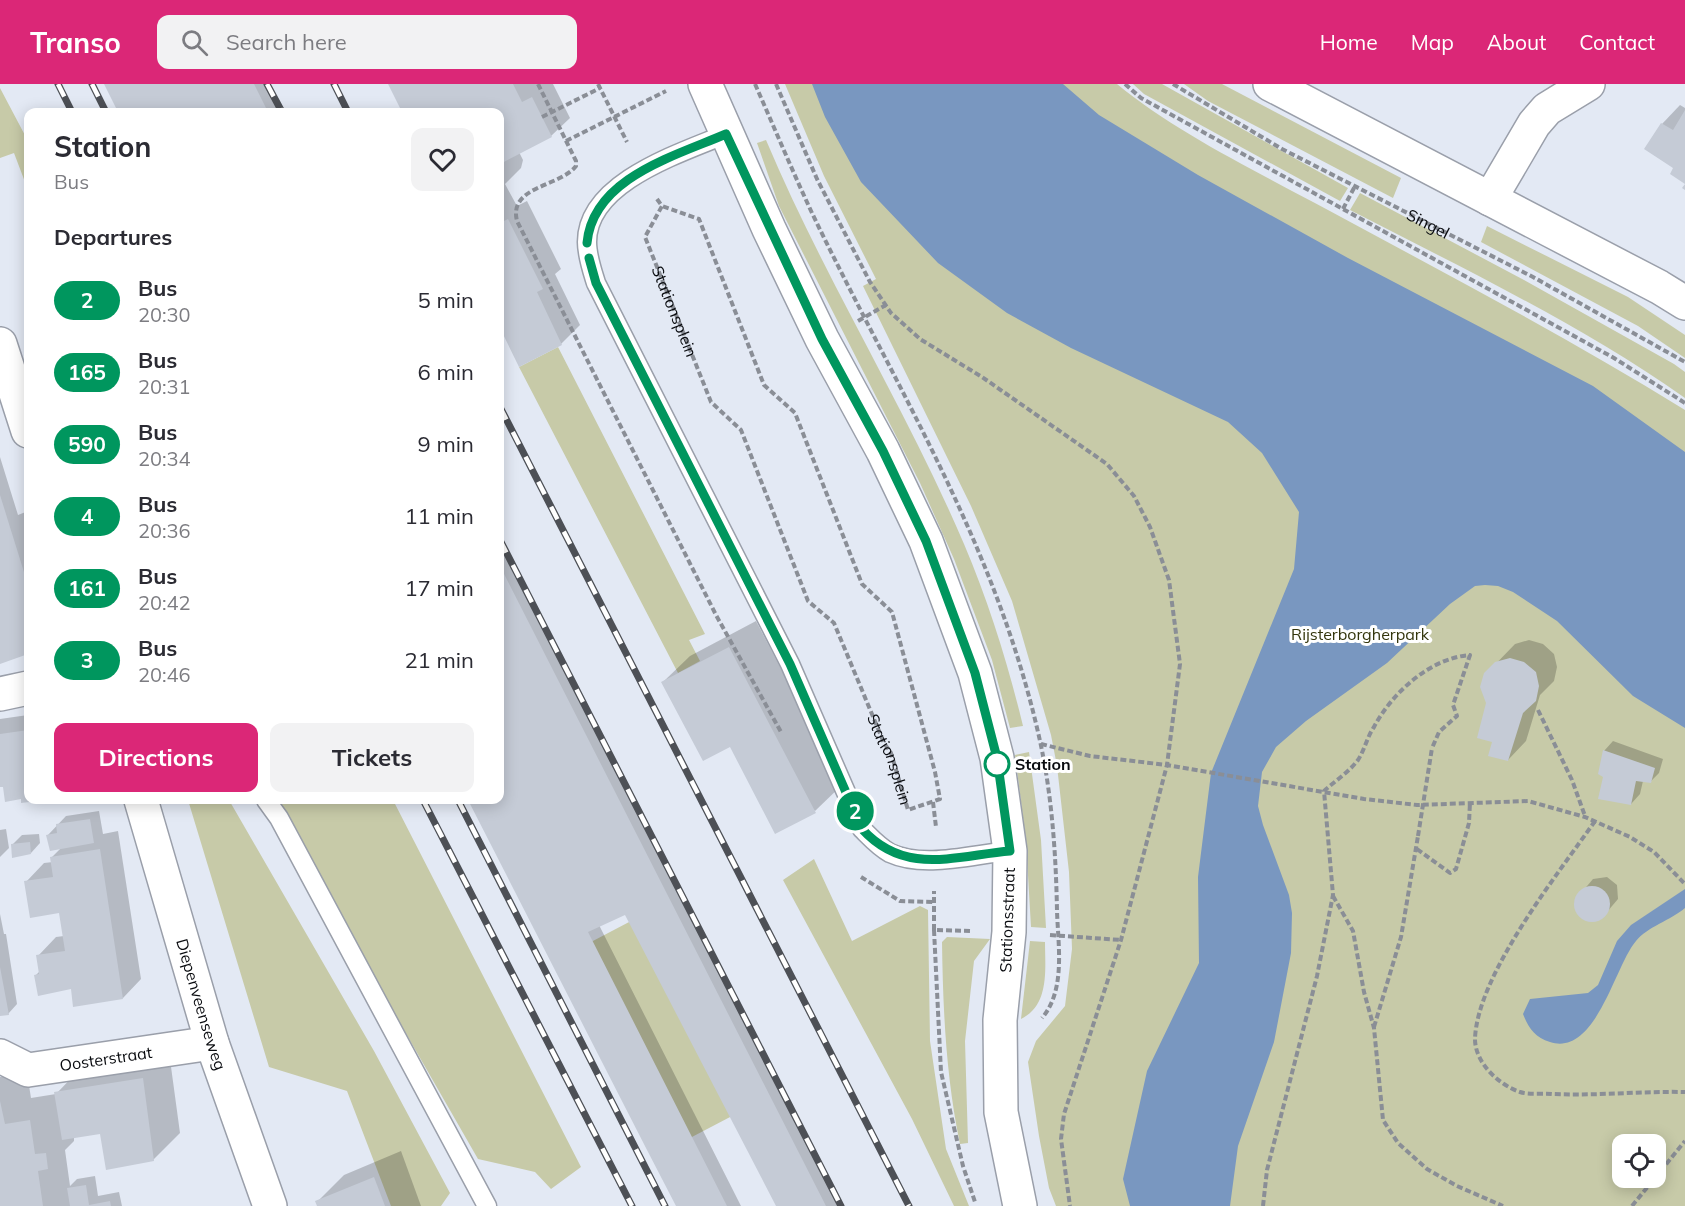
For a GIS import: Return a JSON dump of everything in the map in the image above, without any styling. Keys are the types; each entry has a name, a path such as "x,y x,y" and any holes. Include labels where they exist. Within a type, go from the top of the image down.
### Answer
{"street":[{"name":"Stationsstraat","path":"705,84 822,339 883,451 926,541 975,673 997,758 1010,851 1009,932 1000,1020 1001,1112 1020,1206"},
{"path":"1270,84 1659,287 1685,303"},
{"path":"1490,199 1534,124 1546,110 1588,84"},
{"path":"0,344 24,419"},
{"path":"0,694 24,689"},
{"name":"Diepenveenseweg","path":"142,804 212,1043 270,1206"},
{"name":"Oosterstraat","path":"0,1056 28,1070 212,1043"}],"lane":[{"path":"726,134 642,172 619,187 594,214 587,243 594,275 790,664 862,829 875,843 890,853 907,858 936,859 1010,851"},
{"path":"269,804 279,818 487,1206"}],"path":[{"path":"538,84 576,161"},
{"path":"776,84 817,179 870,282 891,313 926,344 982,377 1107,464 1134,496 1150,527 1169,580 1180,664 1167,765 1121,940 1064,1114 1062,1160 1070,1206"},
{"path":"1125,84 1141,98 1614,358 1685,403"},
{"name":"Singel","path":"1173,84 1282,148 1533,277 1685,362"},
{"path":"542,117 599,86 642,172 662,206"},
{"path":"566,141 669,89"},
{"path":"1343,209 1355,185"},
{"name":"Stationsplein","path":"662,206 699,219 764,385 795,414 862,584 892,612 935,772 940,799 908,810 891,753 884,743 834,623 808,601 741,430 711,402 645,237 662,206"},
{"path":"1324,791 1357,761 1377,721 1396,694 1437,666 1456,656 1470,655 1453,705 1457,716 1439,732 1432,748 1401,937 1374,1028"},
{"path":"1538,710 1572,780 1585,817"},
{"path":"1041,744 1090,756 1167,765 1416,805 1528,801 1595,821 1654,852 1684,883"},
{"path":"1263,1206 1267,1170 1317,976 1333,895 1324,791"},
{"path":"1416,849 1450,873 1456,869 1469,823 1470,802"},
{"path":"1595,821 1491,978 1481,1007 1475,1041 1480,1060 1498,1080 1521,1092 1578,1095 1685,1092"},
{"path":"1333,895 1353,930 1364,992 1374,1028 1383,1120 1398,1143 1427,1169 1457,1186 1503,1206"},
{"path":"1632,1206 1685,1141"}],"green space":[{"name":"Rijsterborgherpark","path":"785,84 1117,84 1165,119 1219,152 1508,307 1685,410 1685,1206 1056,1206 1049,1188 1028,1062 1036,1041 1065,1006 1072,949 1069,872 1057,766 1051,735 1012,601 971,506 863,286 876,279 824,176"},
{"path":"1133,84 1162,84 1348,188 1340,201 1144,94"},
{"path":"1184,84 1222,84 1401,178 1393,198 1208,101"},
{"path":"0,88 24,133 24,179 14,153 0,158"},
{"path":"766,140 813,242 916,442 964,544 997,634 1023,726 1010,728 992,660 954,559 920,483 779,206 757,143"},
{"path":"1360,193 1524,280 1674,364 1685,372 1685,398 1563,322 1350,210"},
{"path":"1487,226 1628,297 1685,335 1685,358 1638,326 1481,242"},
{"path":"558,347 705,634 689,640 700,661 678,673 519,367"},
{"path":"1029,752 1041,840 1046,928 1031,927 1026,841 1015,755"},
{"path":"189,804 231,804 374,1051 450,1193 441,1206 391,1206 347,1091 269,1067"},
{"path":"274,804 395,804 581,1167 551,1189 535,1172 478,1159"},
{"path":"814,859 852,941 920,906 928,910 930,1041 946,1149 969,1206 954,1206 912,1119 783,880"},
{"path":"631,921 732,1116 690,1138 591,942"},
{"path":"947,937 990,939 974,961 965,1041 968,1143 960,1144 951,1094 944,1019 942,942"},
{"path":"1030,941 1045,942 1044,985 1037,1005 1021,1019"}],"water":[{"path":"812,84 1063,84 1099,115 1198,175 1348,258 1593,386 1685,452 1685,728 1633,696 1557,621 1513,592 1498,586 1485,585 1475,586 1450,604 1387,663 1306,721 1276,747 1262,772 1258,806 1289,895 1292,913 1291,953 1274,1042 1238,1146 1230,1206 1130,1206 1123,1179 1147,1071 1199,963 1198,877 1211,773 1294,569 1299,512 1262,453 1228,422 1071,348 1007,313 938,263 861,182 825,117"},
{"path":"1685,889 1685,908 1646,932 1636,941 1592,1023 1580,1036 1566,1043 1550,1042 1533,1032 1523,1014 1530,999 1588,993 1598,985 1617,941 1631,925"}],"building":[{"path":"104,84 254,84 266,108 116,108"},
{"path":"388,84 513,84 522,102 532,97 552,137 504,162 504,108 400,108"},
{"path":"1685,110 1685,184 1670,174 1673,168 1644,149 1661,123 1673,130"},
{"path":"508,219 543,289 537,292 562,345 519,367 504,336 504,221"},
{"path":"0,495 24,572 24,655 0,664"},
{"path":"504,574 826,1206 776,1206 625,915 588,932 727,1206 676,1206 470,804 504,804"},
{"path":"729,647 816,813 775,834 730,747 703,761 661,682"},
{"path":"1510,658 1524,662 1536,672 1539,686 1536,701 1523,713 1508,761 1488,756 1492,742 1477,738 1486,703 1480,687 1484,673 1495,662"},
{"path":"24,731 24,803 21,803 21,799 5,802 3,787 0,787 0,734"},
{"path":"1603,750 1655,768 1651,783 1636,781 1631,805 1598,799 1603,777 1598,774"},
{"path":"90,819 94,843 50,851 46,835 57,833 56,824"},
{"path":"30,842 31,854 12,858 11,844"},
{"path":"100,849 123,999 73,1007 71,989 38,996 34,975 39,974 36,955 65,951 59,913 30,918 24,881 53,877 50,857"},
{"path":"1592,886 1605,891 1610,904 1605,917 1592,922 1579,917 1574,904 1579,891"},
{"path":"0,967 9,1015 0,1016"},
{"path":"143,1078 154,1161 106,1170 100,1134 62,1140 54,1092"},
{"path":"0,1101 5,1124 30,1120 35,1154 46,1153 48,1169 38,1171 43,1206 0,1206"},
{"path":"374,1177 385,1206 317,1206 315,1201"},
{"path":"86,1185 89,1205 110,1201 111,1206 70,1206 67,1188"}],"railway":[{"path":"58,84 70,108"},
{"path":"92,84 104,108"},
{"path":"267,84 280,108"},
{"path":"334,84 346,108"},
{"path":"504,415 909,1206"},
{"path":"504,548 841,1206"},
{"path":"425,804 632,1206"},
{"path":"460,804 665,1206"}],"bus line":[{"name":"2","path":"587,243 588,230 594,214 619,187 642,172 726,134 822,339 883,451 926,541 975,673 997,758 1010,851 936,859 907,858 890,853 875,843 862,829 790,664 596,283 589,258"}],"place":[{"name":"Station","path":"997,764"}]}
